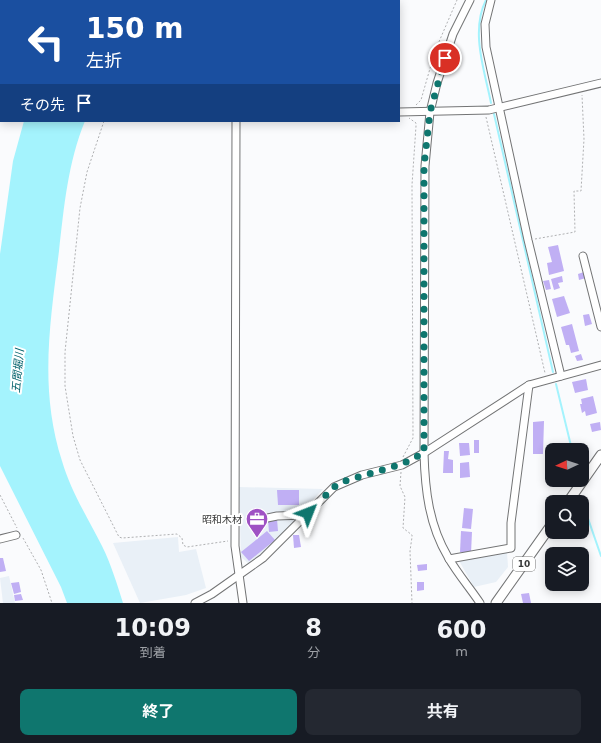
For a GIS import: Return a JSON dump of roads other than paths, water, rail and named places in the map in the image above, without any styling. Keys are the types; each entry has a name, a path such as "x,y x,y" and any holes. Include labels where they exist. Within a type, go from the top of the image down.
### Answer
{"main road":[{"path":"573,495 601,455"},
{"name":"10","path":"496,603 545,534"}],"street":[{"path":"470,0 453,34 437,83 430,112 424,166 424,453 427,498 430,515 448,559 480,603"},
{"path":"491,0 486,16 485,40 498,108 561,376"},
{"path":"400,112 484,111 601,83"},
{"path":"236,122 235,540 243,603"},
{"path":"583,256 601,327"},
{"path":"194,603 240,575 263,558 334,487 345,481 402,464 424,453 529,385 546,379 601,365"},
{"path":"448,559 511,548 511,523 529,385"},
{"path":"253,521 277,516 305,515"},
{"path":"0,539 16,536"}],"water":[{"name":"五間堀川","path":"24,122 85,122 74,152 68,185 52,304 48,356 51,408 55,434 66,472 75,494 105,553 114,574 123,603 67,603 61,587 0,466 0,254 13,161"}],"waterway":[{"path":"486,0 481,12 479,38 480,52 491,103"},
{"path":"494,114 553,372"},
{"path":"556,384 570,443"},
{"path":"589,521 601,556"}],"place":[{"name":"昭和木材","path":"257,538"}]}
